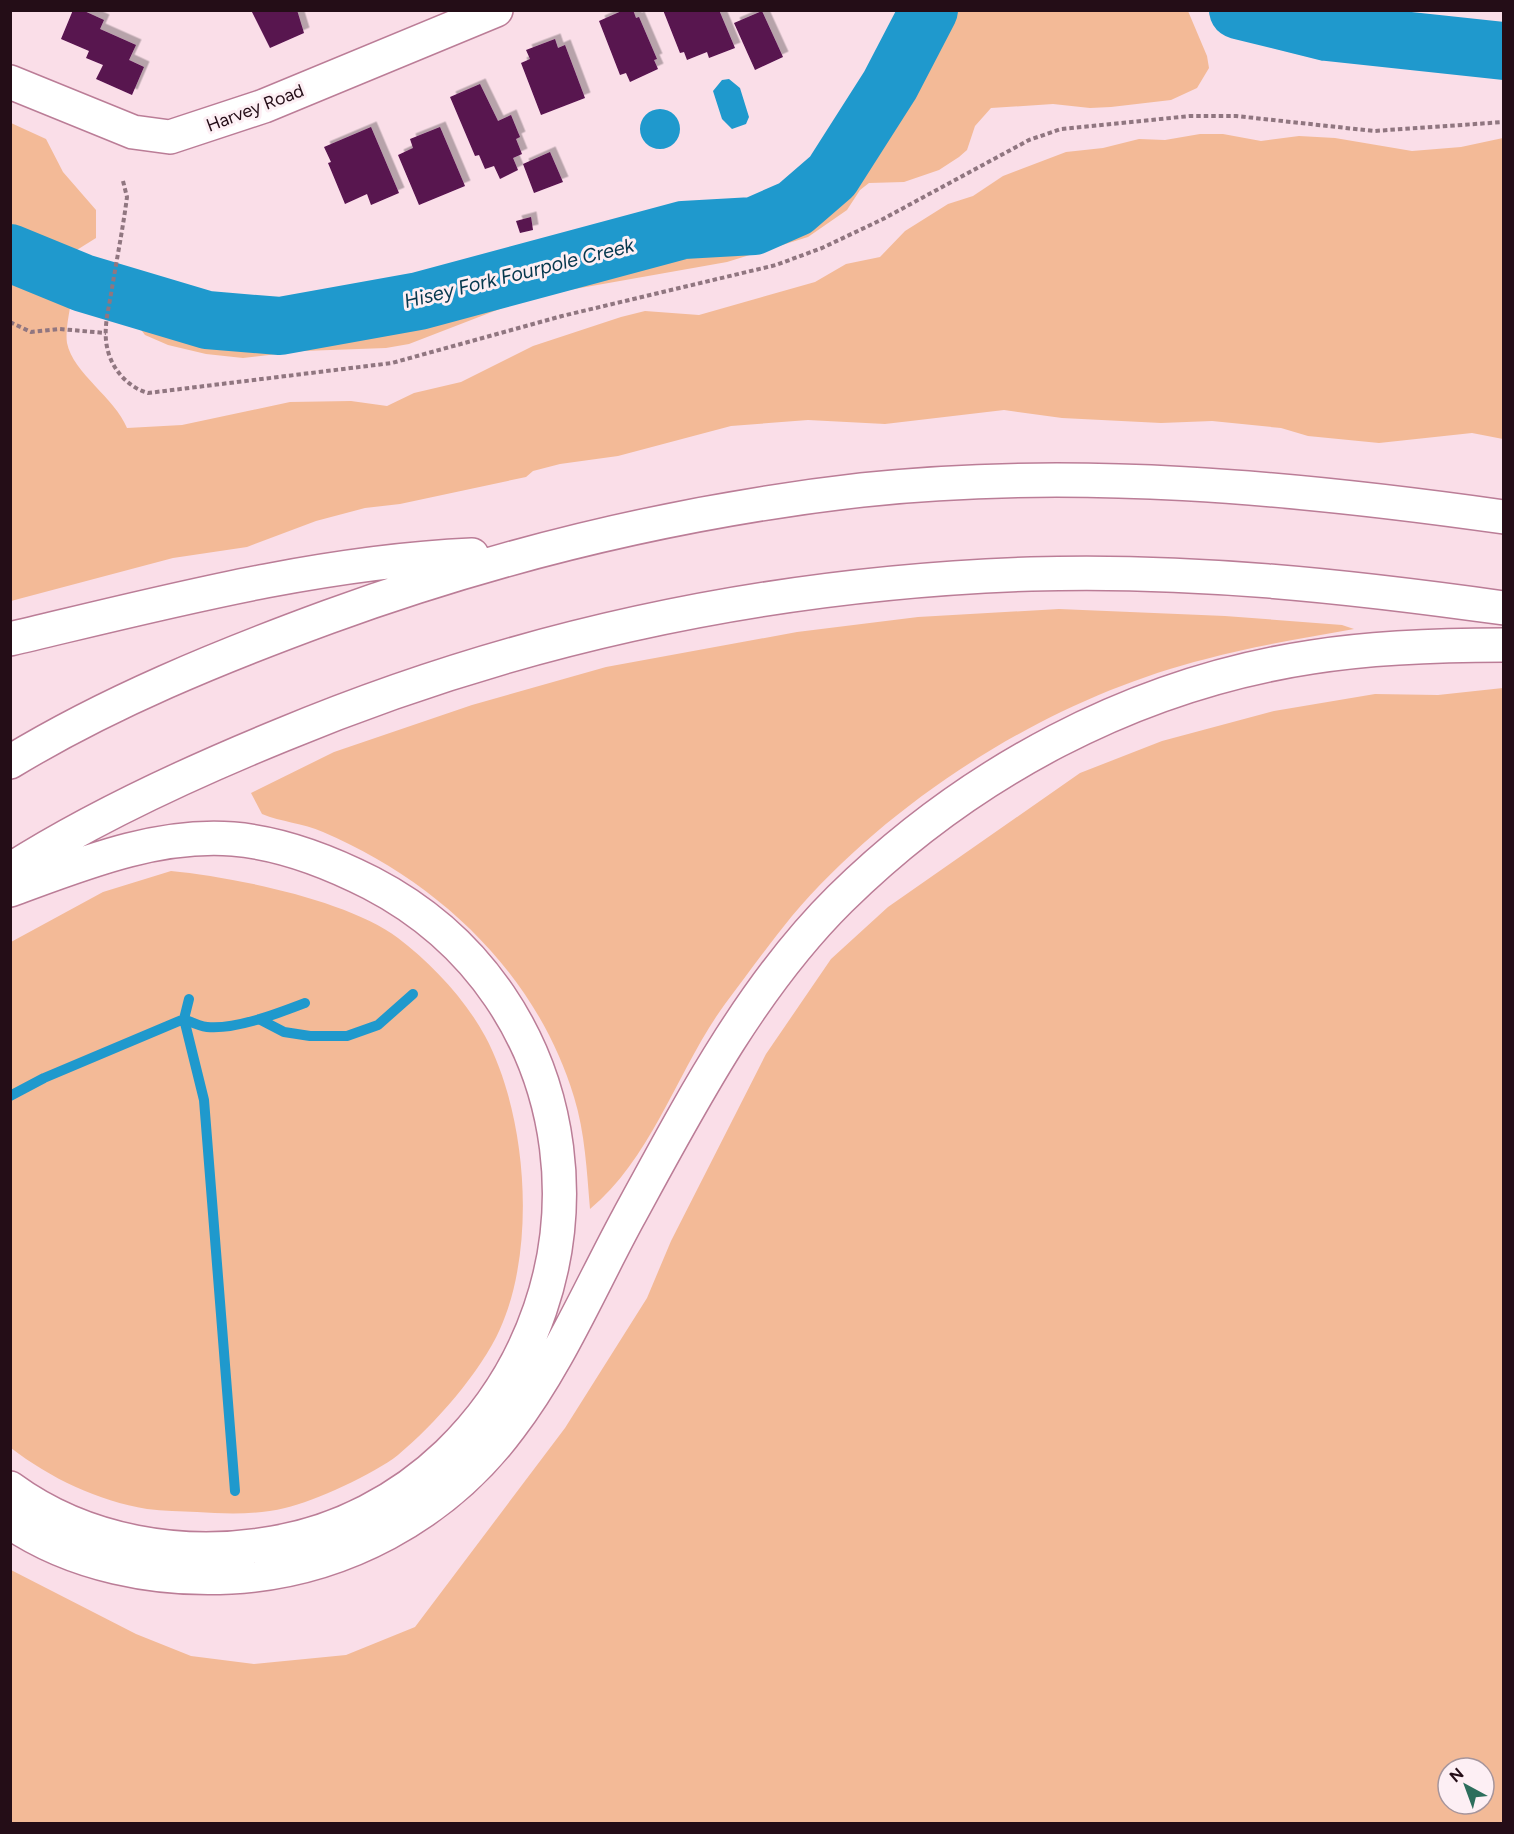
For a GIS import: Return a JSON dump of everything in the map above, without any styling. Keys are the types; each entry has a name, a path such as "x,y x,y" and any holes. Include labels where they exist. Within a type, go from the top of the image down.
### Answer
{"main road":[{"name":"Harvey Road","path":"10,82 134,132 170,137 244,114 496,10"},
{"path":"10,762 118,705 249,646 410,587 528,553 634,526 745,505 865,490 989,482 1110,481 1223,486 1342,495 1503,517"},
{"path":"10,639 192,596 324,571 436,556 528,553"},
{"path":"10,870 133,802 240,752 343,710 500,657 568,638 682,612 808,591 912,580 1034,574 1152,575 1268,582 1384,592 1503,608"},
{"path":"10,1522 64,1549 109,1565 156,1575 208,1579 252,1576 299,1568 346,1553 390,1533 431,1506 472,1470 509,1428 540,1383 691,1106 744,1019 793,952 837,902 886,856 939,813 994,776 1055,741 1110,716 1196,684 1240,671 1312,657 1444,645 1503,645"},
{"path":"10,890 105,856 173,841 232,839 286,849 342,868 389,893 433,923 464,951 503,1000 544,1085 555,1131 560,1199 560,1221 552,1268 540,1312 521,1355 495,1399 467,1435 431,1470 390,1499 344,1523 297,1539 247,1548 196,1550 154,1546 110,1536 67,1520 10,1488"}],"path":[{"path":"123,181 127,197 106,333 110,360 117,370 133,387 148,393 261,377 348,370 392,363 562,316 776,265 832,243 1007,151 1060,129 1121,122 1225,116 1374,131 1503,122"},
{"path":"10,321 31,332 59,329 106,333"}],"shaded area":[{"path":"944,11 1188,11 1207,56 1209,68 1197,88 1171,100 1090,108 1053,104 991,108 975,126 967,150 959,157 939,170 904,182 869,183 860,190 847,210 808,237 727,262 569,290 510,305 409,344 386,348 303,351 243,358 206,354 168,345 145,335 138,326 143,316 205,333 295,338 438,314 512,293 548,289 610,271 650,253 737,240 799,227 819,209 867,151"},
{"path":"11,123 46,139 63,172 96,210 96,238 72,253 11,229"},
{"path":"1200,134 1223,134 1261,141 1299,136 1335,138 1412,151 1461,147 1503,138 1503,439 1472,433 1379,443 1308,436 1281,428 1212,421 1161,423 1062,418 1004,410 885,424 808,420 731,426 618,456 560,464 533,471 526,477 400,504 365,508 316,521 247,547 173,558 11,601 11,277 35,290 72,296 67,332 67,343 71,354 85,375 113,406 127,428 182,425 290,402 351,401 387,406 414,393 461,382 533,346 621,317 645,311 699,315 815,282 846,264 880,257 905,231 948,204 973,196 1003,176 1066,152 1103,148 1139,139 1165,140"},
{"path":"1059,609 1225,616 1342,625 1354,629 1242,650 1148,676 1091,698 1035,725 980,757 927,792 878,831 833,872 792,916 708,1029 664,1111 631,1164 612,1188 590,1209 583,1138 574,1097 557,1052 535,1011 509,972 478,937 443,905 406,877 365,852 323,832 262,814 251,793 334,752 472,705 606,667 797,632 918,617"},
{"path":"1503,688 1503,1823 11,1823 11,1570 136,1634 191,1656 254,1664 346,1655 415,1627 565,1428 647,1298 671,1241 766,1054 831,959 888,907 1080,773 1162,741 1274,711 1375,694 1438,695"},
{"path":"171,871 289,892 350,912 376,924 398,938 446,983 477,1022 499,1068 510,1103 518,1141 523,1221 519,1260 512,1296 500,1329 481,1363 441,1413 398,1455 344,1486 312,1499 274,1510 219,1513 153,1510 129,1505 75,1487 42,1469 11,1448 11,942 103,892"}],"water":[{"path":"729,79 740,88 749,117 746,124 732,129 722,119 713,91 722,80"},
{"path":"660,109 674,115 680,129 674,143 660,149 646,143 640,129 646,115"}],"building":[{"path":"73,10 82,10 104,20 100,29 136,45 129,60 144,67 132,95 96,79 103,65 86,58 89,51 61,39"},
{"path":"251,10 297,10 304,33 270,48"},
{"path":"624,10 633,10 636,18 639,17 657,59 654,60 658,69 630,82 626,73 620,75 599,21"},
{"path":"663,10 719,10 735,48 709,58 707,52 687,60 684,52 680,53"},
{"path":"762,11 783,57 755,70 734,23"},
{"path":"555,39 558,48 565,45 585,98 541,115 521,63 530,59 526,50"},
{"path":"480,84 498,121 511,115 520,137 516,139 522,154 513,158 518,170 500,179 494,166 485,169 479,155 475,156 450,97"},
{"path":"371,127 399,193 371,205 367,194 345,204 324,147"},
{"path":"440,127 465,186 419,205 398,155 413,148 410,139"},
{"path":"550,152 563,182 534,193 523,164"},
{"path":"531,217 533,230 520,233 516,221"}],"waterway":[{"name":"Hisey Fork Fourpole Creek","path":"10,253 83,283 207,320 280,326 419,301 683,230 754,226 795,208 832,176 890,85 929,10"},
{"name":"Hisey Fork Fourpole Creek","path":"1238,10 1327,32 1504,51"},
{"path":"259,1019 284,1032 310,1036 347,1036 378,1025 413,994"},
{"path":"10,1096 44,1078 184,1019 189,999"},
{"path":"184,1019 207,1027 230,1026 257,1020 305,1003"},
{"path":"184,1019 204,1100 235,1491"}]}
